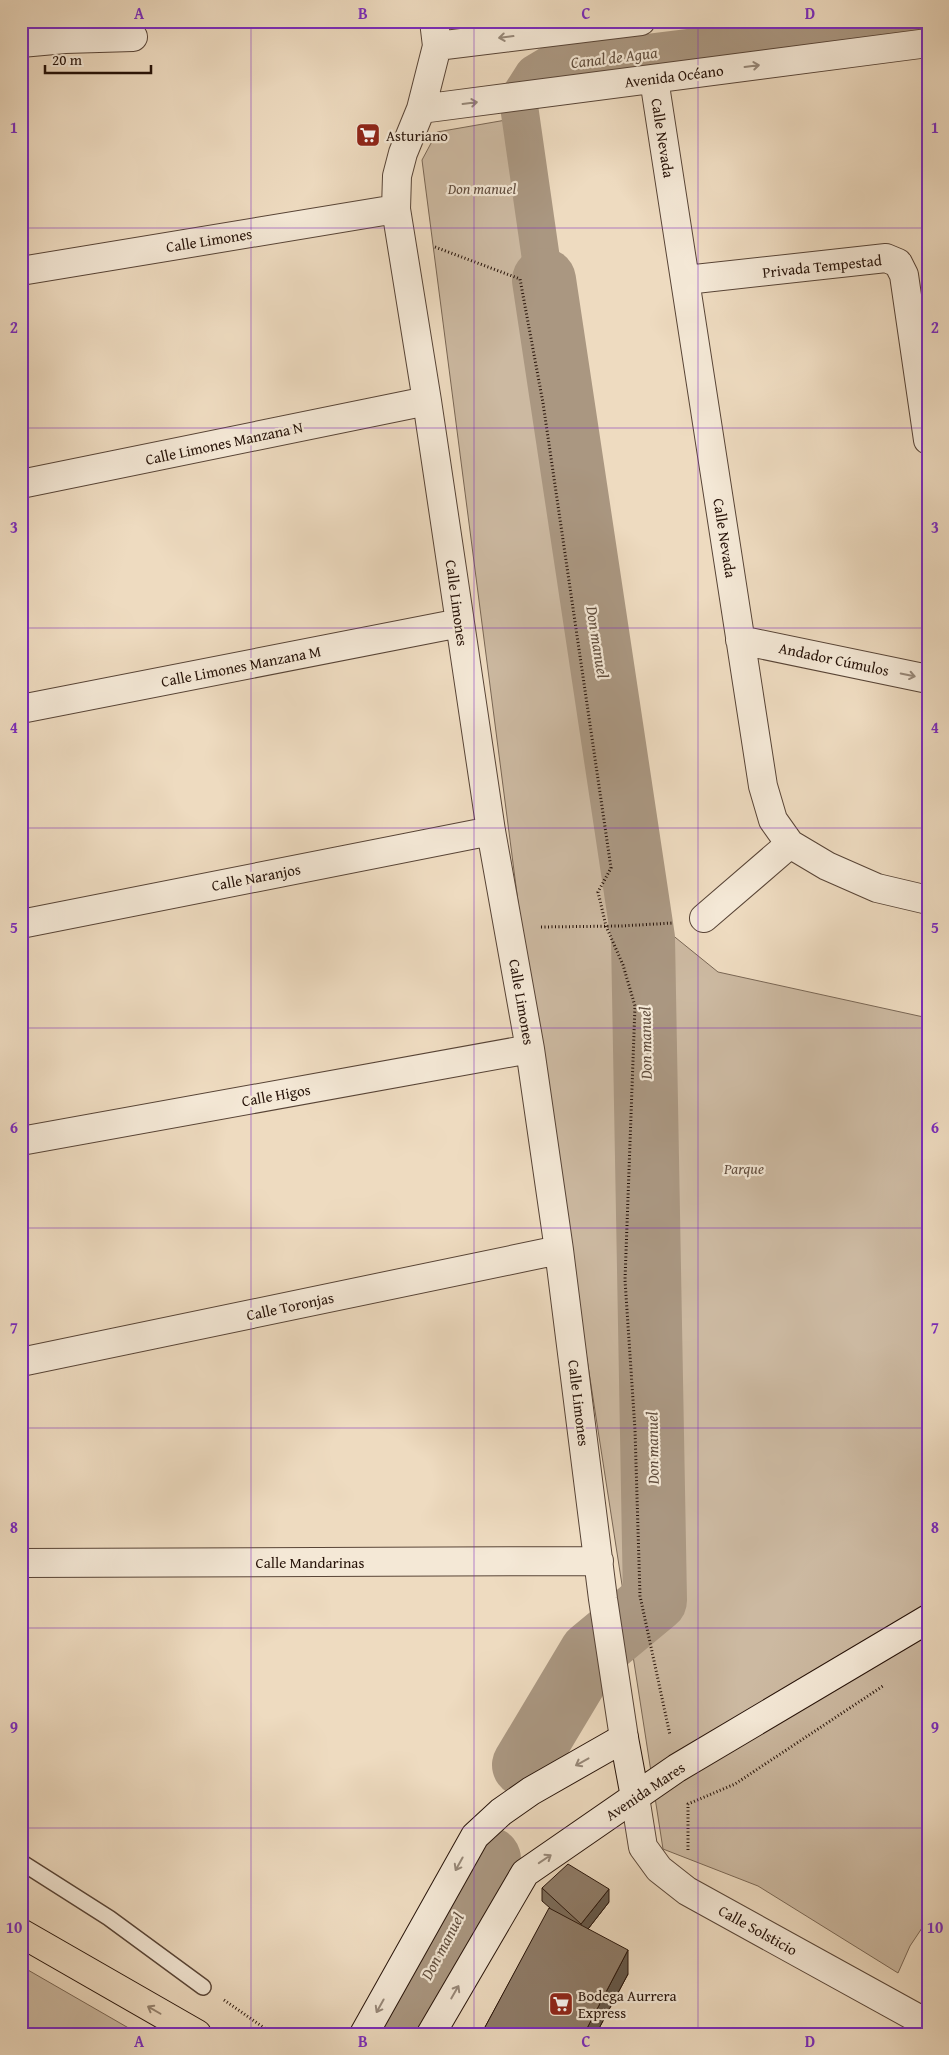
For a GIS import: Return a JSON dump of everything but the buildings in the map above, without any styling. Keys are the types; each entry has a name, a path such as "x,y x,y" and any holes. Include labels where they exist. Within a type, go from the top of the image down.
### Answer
{"main road":[{"path":"21,1933 197,2034"}],"street":[{"path":"435,33 641,21"},
{"path":"21,43 63,30 133,37"},
{"name":"Calle Limones","path":"435,33 421,109 397,176 398,221 491,831 530,1049 559,1250 614,1680 635,1798"},
{"name":"Avenida Océano","path":"421,109 928,43"},
{"name":"Calle Nevada","path":"654,78 763,786 773,820 790,844 827,866 877,888 928,900"},
{"name":"Calle Limones","path":"21,271 398,221"},
{"name":"Privada Tempestad","path":"686,280 886,258 898,263 904,275 928,440"},
{"name":"Calle Limones Manzana N","path":"21,484 427,402"},
{"name":"Calle Limones Manzana M","path":"21,709 460,623"},
{"name":"Andador Cúmulos","path":"740,640 928,679"},
{"name":"Calle Naranjos","path":"21,924 491,831"},
{"path":"704,918 790,844"},
{"name":"Calle Higos","path":"21,1141 530,1049"},
{"name":"Calle Toronjas","path":"21,1362 559,1250"},
{"name":"Calle Mandarinas","path":"21,1563 599,1561"},
{"name":"Avenida Mares","path":"431,2034 525,1873 677,1768 928,1619"},
{"path":"364,2034 475,1836 501,1812 531,1791 624,1738"},
{"name":"Calle Solsticio","path":"635,1798 643,1847 659,1869 687,1891 928,2024"}],"lane":[{"path":"21,1862 109,1918 203,1987"}],"path":[{"path":"398,221 520,280 543,403 611,868 598,892 606,926 623,965 635,1006 625,1280 635,1430 640,1596 677,1768"},
{"path":"508,928 660,925"},
{"path":"687,1891 688,1804 735,1784 885,1685"},
{"path":"203,1987 273,2034"}],"green space":[{"name":"Parque","path":"529,116 554,313 660,925 718,972 928,1018 928,1919 910,1946 898,1973 758,1886 663,1849 528,979 422,160 437,132"},
{"path":"21,1966 139,2034 21,2034"}],"waterway":[{"name":"Canal de Agua","path":"544,280 518,99 534,74 549,65 908,21"},
{"name":"Don manuel","path":"524,1765 591,1653 655,1600 643,938 544,280"},
{"name":"Don manuel","path":"395,2034 489,1859"}],"place":[{"name":"Asturiano","path":"368,135"},
{"name":"Bodega Aurrera Express","path":"561,2004"}]}
